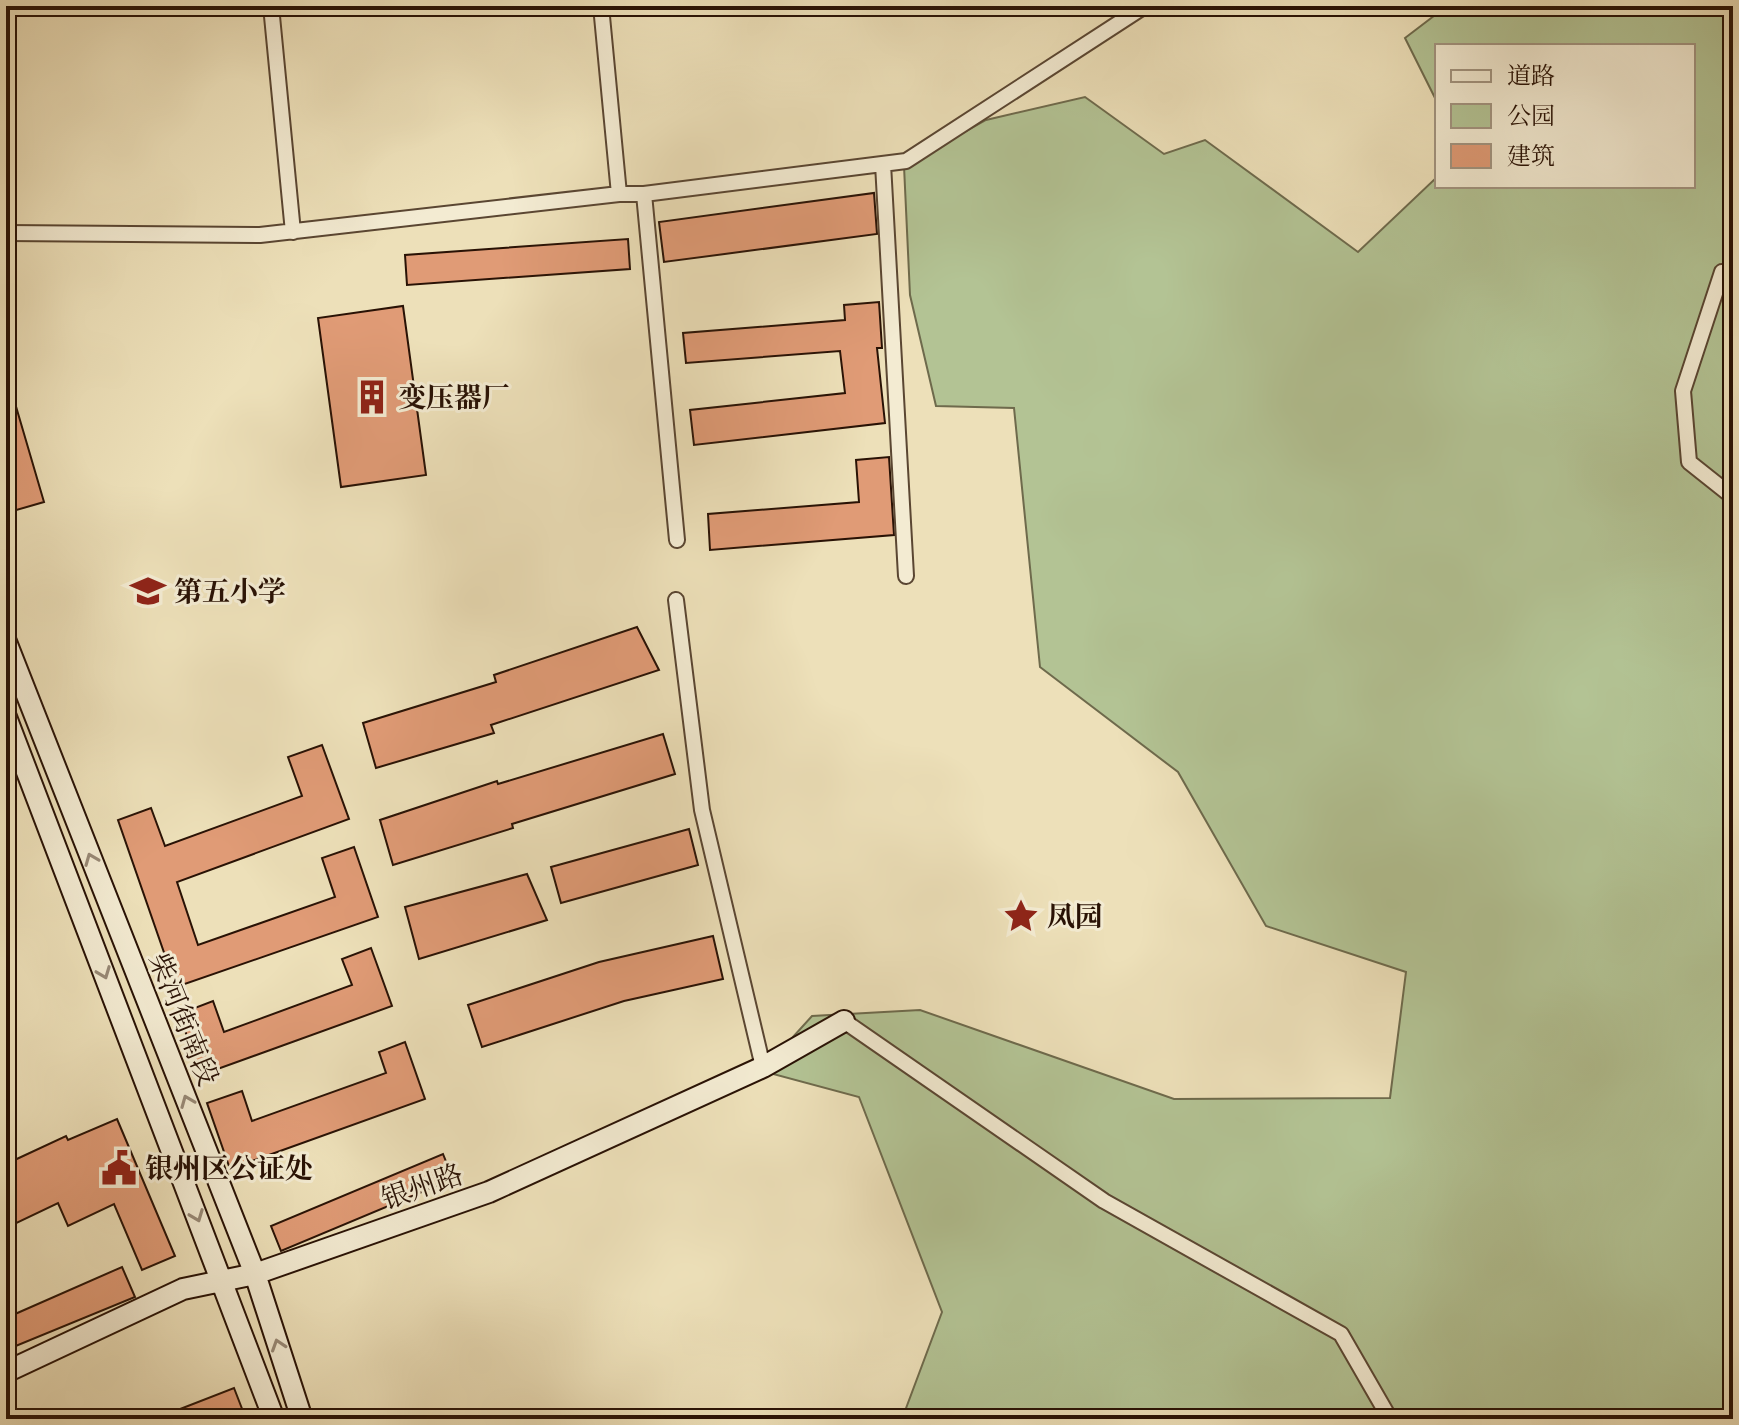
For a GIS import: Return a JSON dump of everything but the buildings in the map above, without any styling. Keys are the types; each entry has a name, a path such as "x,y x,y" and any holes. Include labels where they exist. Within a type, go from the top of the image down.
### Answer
{"main road":[{"name":"柴河街南段","path":"6,642 255,1274 302,1419"},
{"name":"柴河街南段","path":"6,717 274,1419"},
{"name":"银州路","path":"6,1372 183,1289 255,1274 489,1192 763,1067 844,1021"}],"street":[{"path":"271,6 293,232"},
{"path":"601,6 619,194"},
{"path":"6,233 260,235 619,194 644,194 906,161 1145,6"},
{"path":"883,164 906,576"},
{"path":"644,194 677,540"},
{"path":"1733,273 1722,272 1683,391 1689,462 1733,497"},
{"path":"676,600 702,810 763,1067"},
{"path":"844,1021 1104,1201 1341,1334 1390,1419"}],"green space":[{"path":"1447,6 1733,6 1733,1419 902,1419 942,1312 859,1097 762,1071 812,1016 920,1010 1174,1099 1390,1098 1406,972 1266,926 1178,772 1040,667 1014,408 936,406 910,295 904,166 986,120 1085,97 1164,154 1205,140 1358,252 1435,179 1435,188 1695,188 1695,44 1435,44 1435,98 1405,38"}],"place":[{"name":"变压器厂","path":"372,397"},
{"name":"第五小学","path":"148,591"},
{"name":"凤园","path":"1021,916"},
{"name":"银州区公证处","path":"119,1168"}]}
